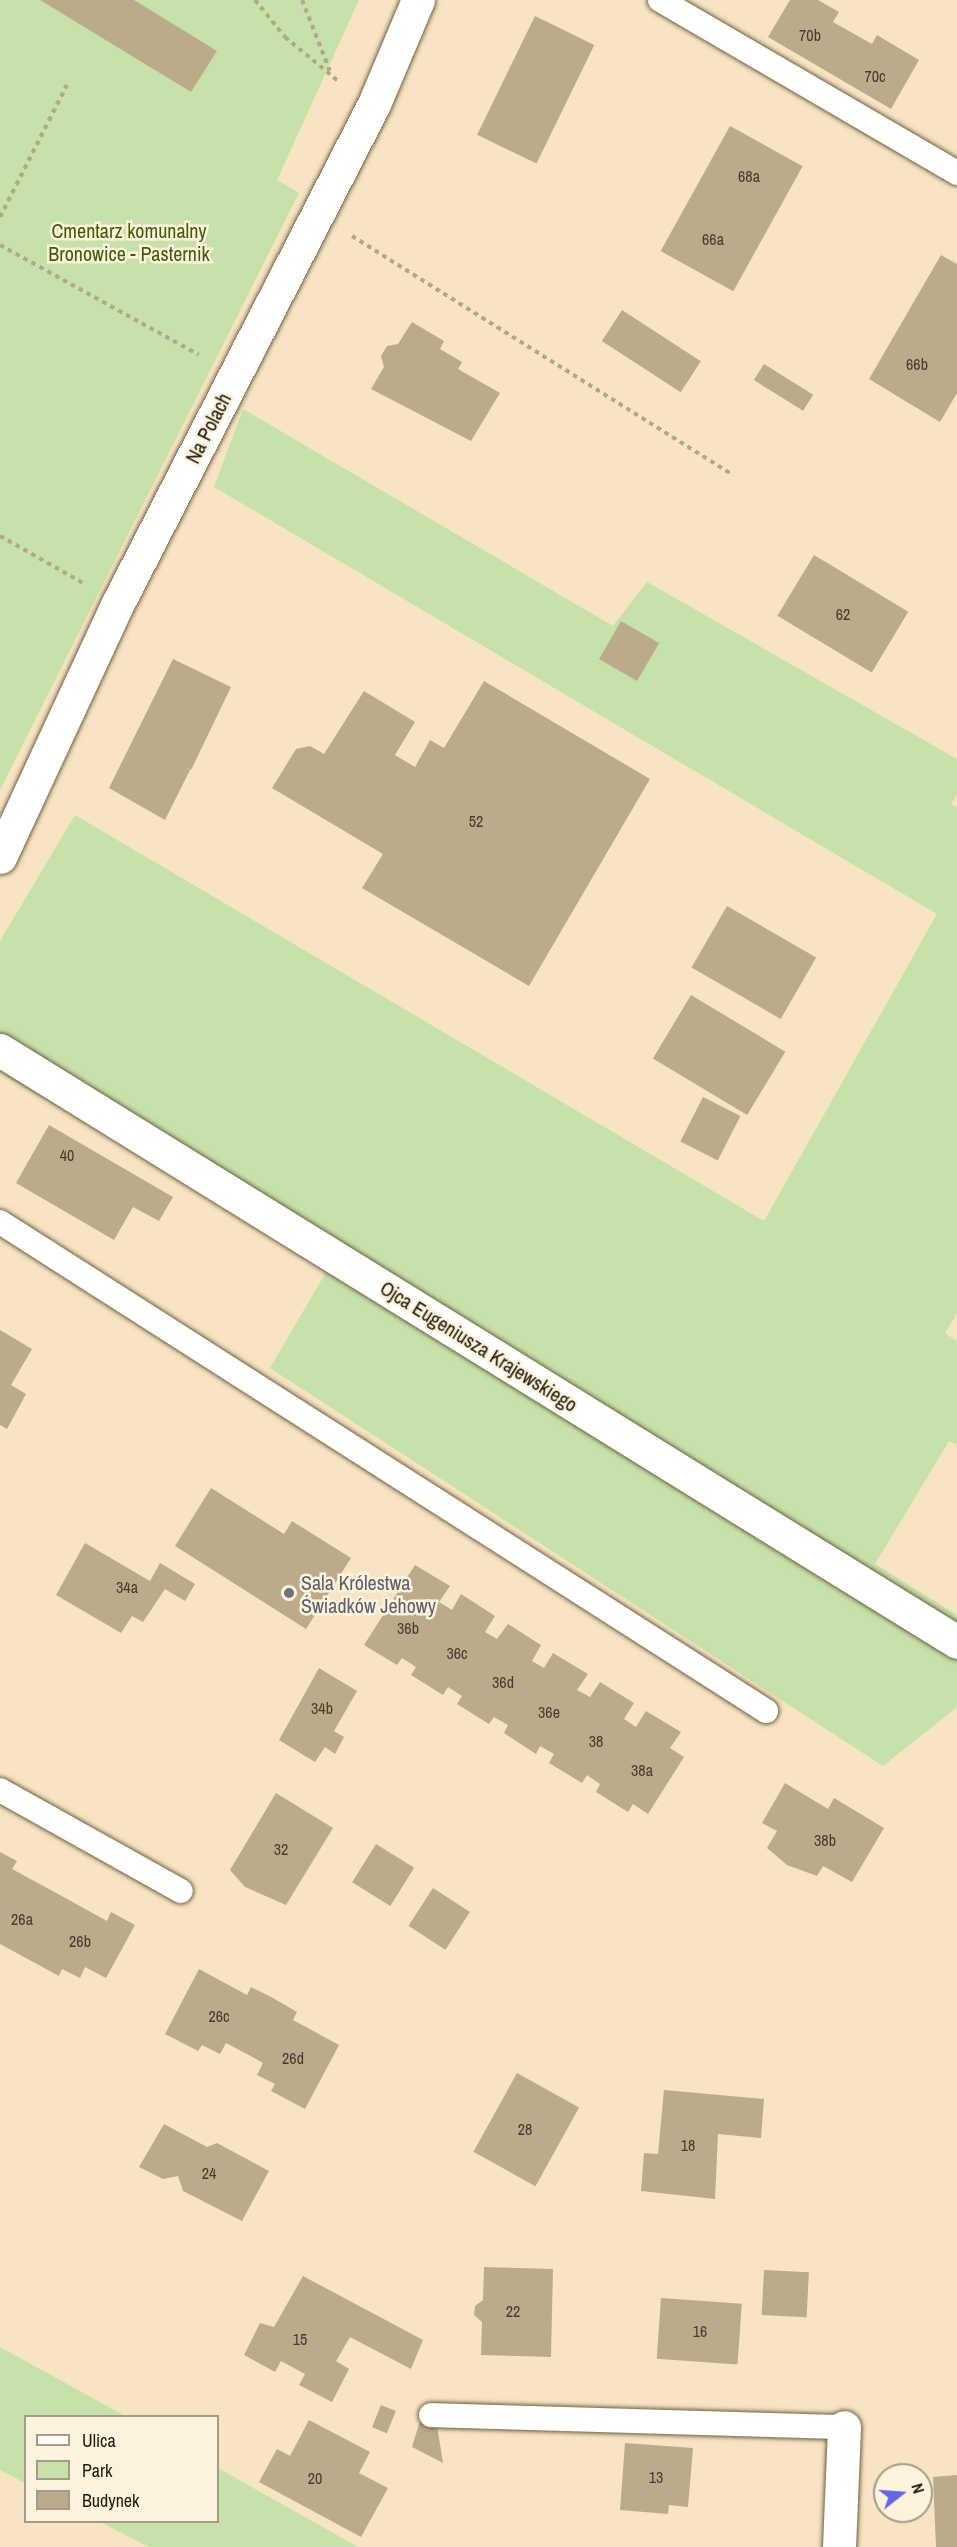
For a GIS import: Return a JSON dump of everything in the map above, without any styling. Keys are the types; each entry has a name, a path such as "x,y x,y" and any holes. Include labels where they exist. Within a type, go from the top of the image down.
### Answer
{"street":[{"name":"Na Polach","path":"0,857 118,603 374,104 418,0"},
{"name":"Ojca Eugeniusza Krajewskiego","path":"0,1050 957,1642"},
{"path":"839,2547 844,2427"}],"lane":[{"path":"660,0 957,173"},
{"path":"0,1222 766,1711"},
{"path":"0,1790 182,1891"},
{"path":"431,2415 844,2427"}],"path":[{"path":"255,0 285,37 333,78 302,0"},
{"path":"0,217 67,85"},
{"path":"318,214 733,475"},
{"path":"0,245 235,376"},
{"path":"0,536 118,603"}],"green space":[{"name":"Cmentarz komunalny Bronowice - Pasternik","path":"0,0 359,0 277,180 299,193 0,790"},
{"path":"243,409 613,626 647,582 957,759 957,794 951,804 957,808 957,1313 945,1333 957,1341 957,1445 949,1441 875,1564 957,1615 957,1707 883,1766 270,1368 329,1267 0,1073 0,941 75,815 764,1221 937,914 214,487"},
{"path":"0,2347 123,2415 24,2415 24,2482 0,2470"},
{"path":"219,2469 358,2547 149,2547 102,2523 219,2523"}],"building":[{"path":"40,0 134,0 217,51 191,92"},
{"path":"790,0 818,0 839,12 833,22 872,44 877,35 919,60 891,109 768,37"},
{"path":"535,16 594,45 536,164 477,135"},
{"path":"730,126 803,166 733,291 661,251"},
{"path":"941,255 957,264 957,393 940,422 869,379"},
{"path":"622,310 701,361 681,392 602,341"},
{"path":"412,322 444,341 440,349 462,362 458,369 500,393 471,441 371,389 384,367 381,356 387,346 398,344"},
{"path":"764,364 813,395 803,411 754,380"},
{"path":"814,555 908,612 872,673 777,616"},
{"path":"621,621 659,643 637,681 599,659"},
{"path":"173,659 231,687 191,770 183,766 190,770 165,820 109,788"},
{"path":"484,681 650,779 529,986 362,888 383,854 272,788 296,749 310,746 324,754 364,691 415,722 395,755 415,767 430,740 444,748"},
{"path":"727,906 816,957 781,1019 692,967"},
{"path":"691,995 785,1052 747,1115 653,1058"},
{"path":"703,1097 740,1116 718,1161 680,1142"},
{"path":"49,1125 173,1197 159,1221 133,1207 114,1240 16,1183"},
{"path":"0,1330 32,1349 11,1385 26,1394 7,1429 0,1425"},
{"name":"Sala Królestwa Świadków Jehowy","path":"211,1488 284,1534 292,1521 351,1558 306,1629 175,1546"},
{"path":"85,1543 150,1581 160,1563 195,1584 185,1601 165,1589 143,1622 132,1616 121,1633 56,1595"},
{"path":"415,1565 450,1586 439,1602 452,1610 461,1594 495,1616 485,1632 497,1639 508,1624 541,1645 532,1661 544,1668 553,1653 588,1674 577,1690 590,1697 600,1682 634,1703 624,1719 636,1727 646,1711 681,1732 670,1748 684,1757 648,1814 633,1804 628,1812 596,1792 600,1784 587,1775 582,1783 549,1763 554,1754 540,1746 536,1754 504,1733 508,1725 494,1717 489,1724 457,1704 462,1696 448,1687 443,1695 411,1675 416,1667 402,1658 397,1665 364,1645"},
{"path":"319,1668 357,1691 334,1731 344,1737 335,1754 325,1747 315,1762 279,1740"},
{"path":"785,1783 828,1809 834,1798 884,1828 852,1882 823,1866 817,1876 787,1865 767,1848 777,1831 762,1823"},
{"path":"276,1793 333,1828 286,1905 245,1887 230,1870"},
{"path":"376,1844 414,1868 390,1906 352,1882"},
{"path":"0,1852 17,1861 12,1869 107,1921 111,1912 135,1925 106,1978 85,1967 80,1978 62,1969 59,1976 0,1944"},
{"path":"433,1888 470,1912 445,1950 408,1926"},
{"path":"199,1969 247,1995 251,1987 273,1998 297,2012 293,2020 339,2045 305,2109 271,2091 275,2084 257,2075 263,2063 245,2053 226,2043 220,2054 202,2045 198,2051 165,2034"},
{"path":"517,2073 579,2107 535,2186 473,2152"},
{"path":"664,2090 764,2099 761,2138 718,2134 715,2199 641,2191 644,2153 658,2154"},
{"path":"164,2124 207,2147 217,2143 269,2171 242,2221 183,2191 178,2176 163,2179 139,2167"},
{"path":"484,2267 553,2269 551,2357 481,2355 482,2322 474,2315 475,2306 483,2300"},
{"path":"764,2270 809,2272 807,2317 762,2315"},
{"path":"303,2276 423,2340 411,2369 350,2337 336,2361 349,2369 332,2402 299,2385 305,2374 281,2361 275,2372 244,2355 260,2323 274,2327"},
{"path":"661,2298 742,2304 738,2365 657,2359"},
{"path":"381,2405 396,2411 387,2433 372,2427"},
{"path":"309,2420 370,2452 359,2473 388,2488 361,2537 259,2482 277,2449 290,2456"},
{"path":"420,2421 437,2426 443,2463 412,2447"},
{"path":"625,2443 693,2448 688,2507 669,2505 668,2514 620,2510"},
{"path":"957,2475 957,2547 936,2547 933,2477"}],"place":[{"name":"Sala Królestwa Świadków Jehowy","path":"289,1593"}]}
